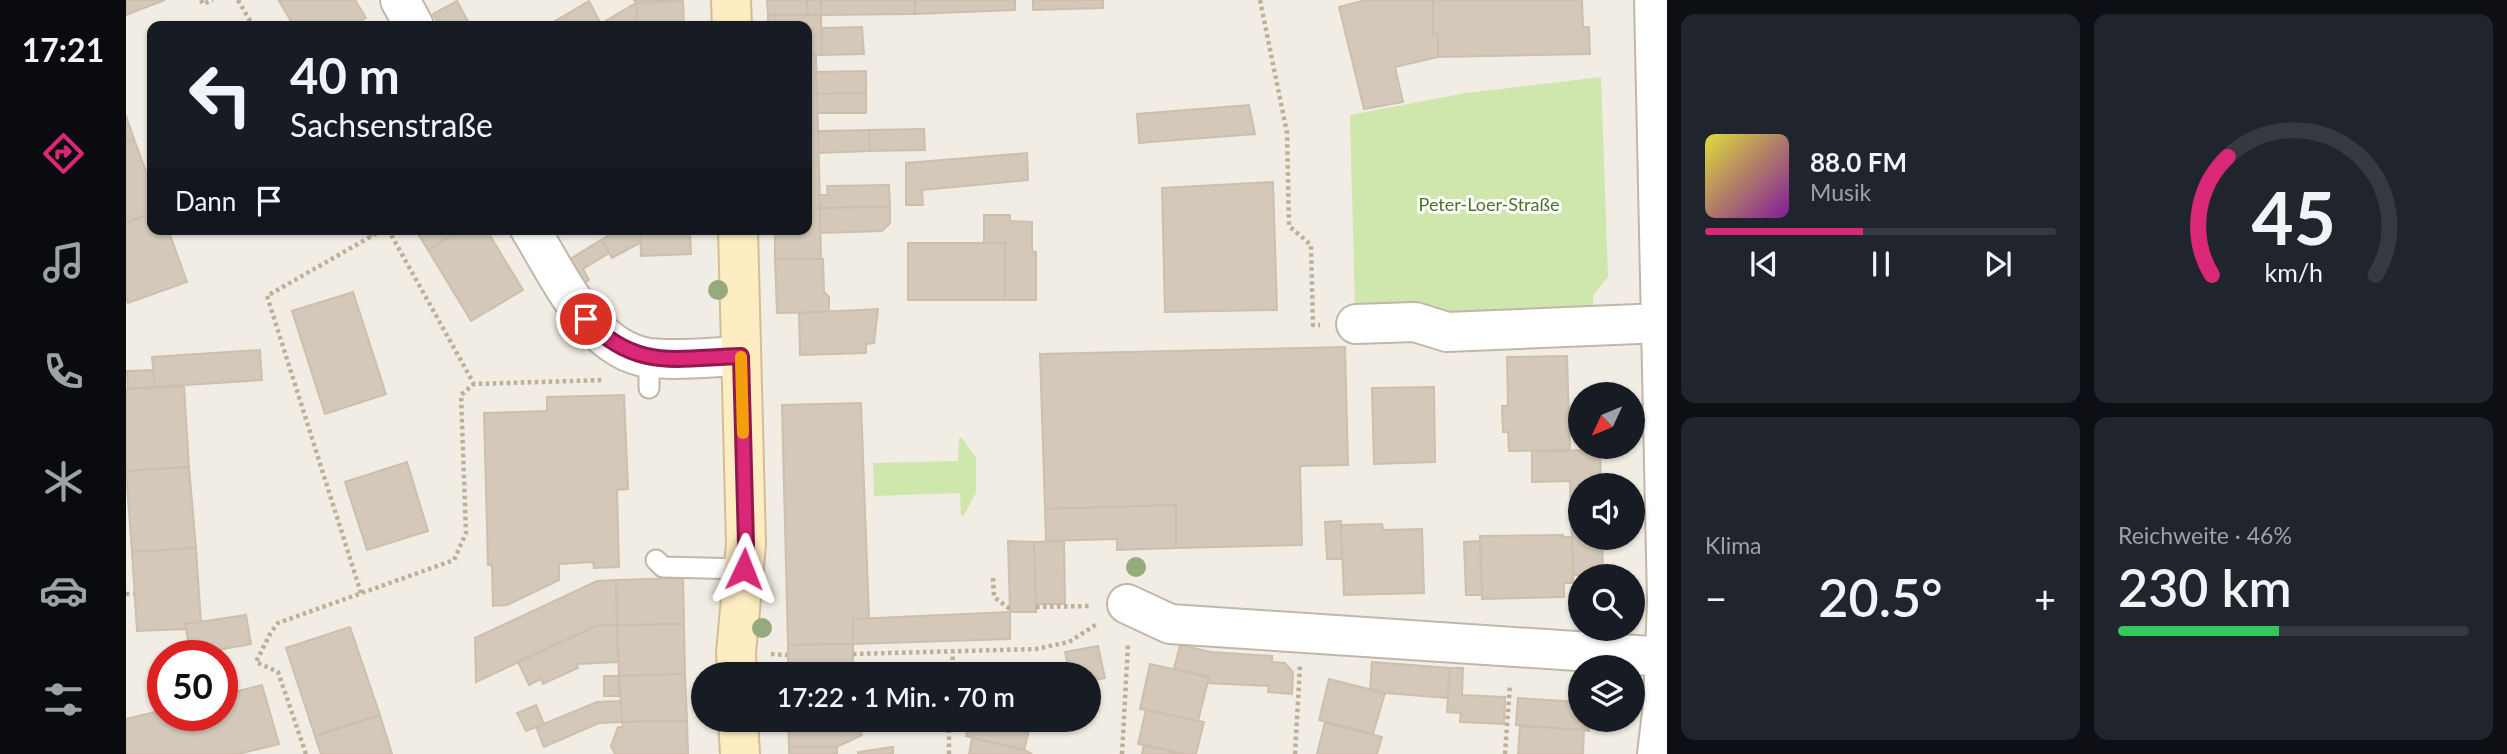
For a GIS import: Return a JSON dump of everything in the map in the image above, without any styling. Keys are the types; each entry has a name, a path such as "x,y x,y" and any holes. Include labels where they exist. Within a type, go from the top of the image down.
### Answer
{"main road":[{"path":"731,0 732,21"},
{"path":"736,662 746,544 738,235"},
{"path":"739,732 740,754"}],"street":[{"path":"400,0 411,21"},
{"path":"1654,0 1662,323 1666,657 1657,754"},
{"path":"534,235 586,319 603,337 625,351 649,375 741,356"},
{"path":"1356,324 1415,322 1447,332 1662,323"},
{"path":"1127,604 1170,624 1666,657"}],"lane":[{"path":"656,560 663,567 744,569"}],"path":[{"path":"201,0 202,4 213,0"},
{"path":"238,0 250,21"},
{"path":"1260,0 1287,133 1290,226 1311,244 1313,325 1356,324"},
{"path":"360,593 267,296 375,235"},
{"path":"389,235 474,384"},
{"path":"306,754 278,672 256,662 278,623 454,560 466,533 461,395 474,384 649,375"},
{"path":"993,578 994,597 1010,609"},
{"path":"126,594 135,594"},
{"path":"1036,607 1127,604"},
{"path":"853,654 1036,649 1069,642 1127,604"},
{"path":"1122,754 1128,653 1127,604"},
{"path":"1295,754 1303,634"},
{"path":"1505,754 1513,648"},
{"path":"953,652 953,662"},
{"path":"949,732 949,754"}],"green space":[{"name":"Peter-Loer-Straße","path":"1601,77 1608,277 1593,295 1594,317 1355,311 1350,115 1466,93"},
{"path":"959,438 962,438 976,458 976,493 964,515 961,516 960,493 874,496 873,463 958,461"}],"building":[{"path":"126,0 165,0 126,15"},
{"path":"355,0 366,18 361,21 291,21 279,1"},
{"path":"634,0 683,0 683,1 636,3"},
{"path":"767,0 807,0 808,15 768,15"},
{"path":"807,0 821,0 821,15 808,15"},
{"path":"821,0 915,0 915,14 821,15"},
{"path":"915,0 1015,0 1015,10 915,14"},
{"path":"1033,0 1103,0 1103,8 1033,10"},
{"path":"1366,0 1433,0 1433,34 1438,33 1438,57 1395,67 1403,102 1364,109 1339,7"},
{"path":"1433,0 1582,0 1583,27 1589,27 1590,54 1438,57 1438,33 1433,34"},
{"path":"457,1 468,21 437,21 433,14"},
{"path":"589,1 599,21 555,21"},
{"path":"683,1 684,21 637,21 636,3"},
{"path":"636,3 637,21 605,21"},
{"path":"768,15 821,15 822,55 812,55 812,21 768,21"},
{"path":"862,27 864,54 822,55 822,28"},
{"path":"812,55 816,55 817,94 812,94"},
{"path":"866,71 866,93 817,94 816,72"},
{"path":"866,93 866,113 817,113 817,94"},
{"path":"812,94 817,94 818,131 812,131"},
{"path":"1249,105 1255,134 1139,143 1137,114"},
{"path":"126,116 134,139 126,142"},
{"path":"924,129 925,150 870,151 869,130"},
{"path":"869,130 870,151 818,153 818,131"},
{"path":"812,131 818,131 819,166 812,166"},
{"path":"134,139 147,174 147,215 126,223 126,142"},
{"path":"1027,153 1028,180 922,190 923,205 906,205 906,163"},
{"path":"812,166 819,166 820,208 812,209"},
{"path":"1273,182 1277,310 1165,312 1162,188"},
{"path":"889,185 890,207 820,208 819,195 828,195 827,186"},
{"path":"890,207 890,223 882,231 820,233 820,208"},
{"path":"820,208 821,259 775,259 775,235 812,235 812,209"},
{"path":"147,215 147,235 170,235 187,282 128,303 126,223"},
{"path":"984,215 1010,215 1010,221 1032,222 1032,251 1036,252 1036,300 1005,300 1005,243 984,243"},
{"path":"419,235 453,235 428,250"},
{"path":"453,235 490,235 523,290 471,321 428,250"},
{"path":"610,235 640,235 640,243 612,258 601,240"},
{"path":"640,235 690,235 691,254 641,256"},
{"path":"601,240 609,253 583,269 589,280 581,285 567,261"},
{"path":"908,243 1005,243 1005,300 908,300"},
{"path":"775,259 823,259 824,292 829,297 829,312 777,313"},
{"path":"353,292 386,394 325,414 292,311"},
{"path":"878,309 874,343 866,344 866,353 800,355 799,313"},
{"path":"1345,347 1348,465 1300,466 1302,545 1176,548 1176,505 1045,509 1040,354"},
{"path":"260,350 262,380 155,387 152,357"},
{"path":"1567,356 1568,450 1509,451 1508,432 1503,432 1502,406 1508,406 1507,357"},
{"path":"153,370 155,387 128,389 127,371"},
{"path":"184,386 189,467 126,471 126,389"},
{"path":"1434,387 1435,462 1374,464 1372,388"},
{"path":"624,395 628,489 617,490 619,567 594,568 593,562 559,564 559,580 507,605 493,606 492,565 488,565 484,413 547,411 547,397"},
{"path":"861,403 869,618 853,619 853,644 788,645 782,405"},
{"path":"1568,450 1568,459 1600,459 1601,473 1568,473 1568,481 1532,482 1532,451"},
{"path":"407,462 428,531 367,550 345,482"},
{"path":"189,467 196,548 132,552 126,471"},
{"path":"1176,505 1176,548 1117,550 1117,539 1046,541 1045,509"},
{"path":"1341,521 1342,559 1327,559 1325,522"},
{"path":"1382,524 1383,530 1422,529 1424,593 1344,595 1341,525"},
{"path":"1480,536 1568,537 1568,550 1572,550 1573,564 1568,564 1568,583 1564,583 1564,597 1482,599"},
{"path":"1008,541 1034,542 1036,612 1010,612"},
{"path":"1064,541 1065,604 1036,604 1034,542"},
{"path":"1480,541 1482,595 1466,595 1464,542"},
{"path":"196,548 201,622 185,624 186,629 137,631 132,552"},
{"path":"1572,550 1602,550 1603,564 1573,564"},
{"path":"683,578 684,624 617,625 616,580"},
{"path":"616,580 617,625 596,626 476,682 475,638 597,581"},
{"path":"1010,612 1010,639 853,644 853,619"},
{"path":"246,615 251,644 238,646 238,640 188,640 185,624"},
{"path":"684,624 685,674 619,676 617,625"},
{"path":"617,625 618,662 577,664 578,668 543,684 541,679 529,685 518,662 596,626"},
{"path":"350,627 380,715 315,736 286,648"},
{"path":"853,644 853,662 788,662 788,645"},
{"path":"1180,645 1211,652 1272,656 1272,662 1285,663 1293,672 1292,694 1268,692 1269,686 1207,683 1209,677 1174,669"},
{"path":"1098,646 1105,678 1101,679 1101,662 1067,662 1065,652"},
{"path":"1372,662 1450,668 1447,698 1385,693 1370,689"},
{"path":"1150,664 1209,677 1198,721 1140,709"},
{"path":"1450,668 1463,668 1462,695 1505,697 1504,724 1460,722 1461,713 1447,712"},
{"path":"685,674 687,721 622,722 619,676"},
{"path":"604,676 619,676 619,696 604,696"},
{"path":"1329,679 1385,693 1373,734 1319,720"},
{"path":"262,685 279,744 238,754 126,754 126,719 147,714 147,731 238,731 238,691"},
{"path":"1518,698 1568,701 1568,729 1516,725"},
{"path":"621,701 622,722 599,723 544,747 536,727 597,702"},
{"path":"536,705 544,724 526,731 517,713"},
{"path":"1146,710 1204,722 1196,754 1138,744"},
{"path":"380,715 392,754 321,754 315,736"},
{"path":"687,721 688,754 615,754 611,746 618,727 623,727 622,722"},
{"path":"1325,722 1382,737 1377,754 1317,754"},
{"path":"1520,726 1584,732 1583,754 1518,754"},
{"path":"788,732 861,732 862,735 837,747 789,747"},
{"path":"967,732 1029,732 1024,750 966,736"},
{"path":"972,738 1024,750 1032,754 969,754"},
{"path":"1144,745 1184,754 1142,754"},
{"path":"789,747 837,747 837,754 789,754"},
{"path":"893,747 893,754 858,754 858,752"}],"slow traffic":[{"path":"741,357 743,433"}],"route":[{"path":"586,319 603,337 625,351 649,358 741,356 746,544 744,569"}]}
